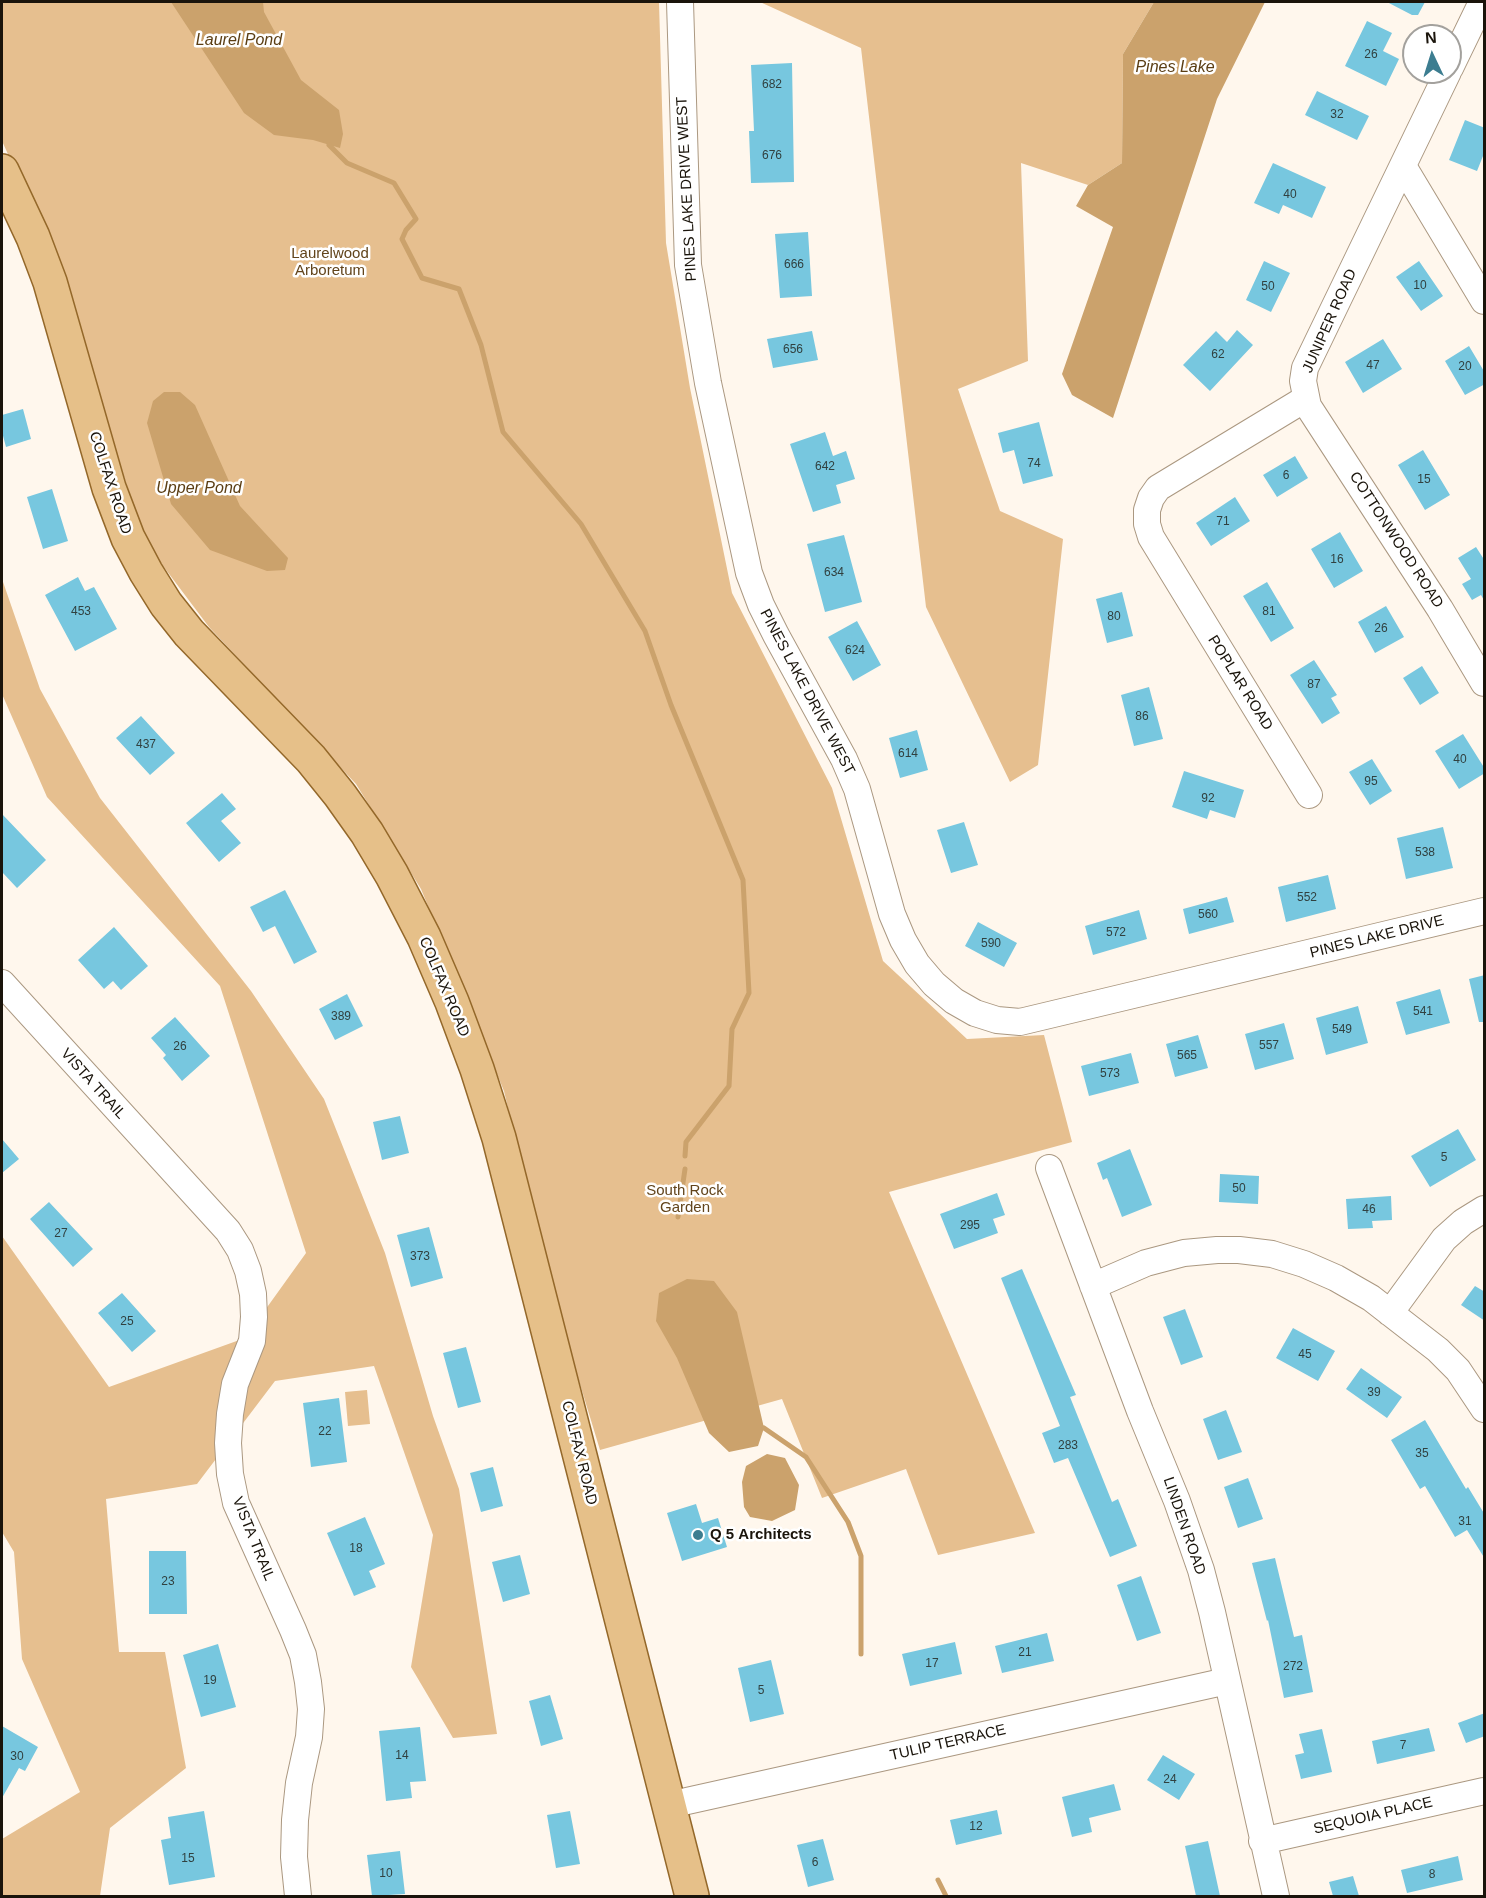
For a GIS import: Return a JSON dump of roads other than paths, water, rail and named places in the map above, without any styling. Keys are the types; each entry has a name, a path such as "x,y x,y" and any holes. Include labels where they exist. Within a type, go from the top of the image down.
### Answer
{"main road":[{"name":"COLFAX ROAD","path":"2,171 33,237 50,282 109,488 128,538 146,573 166,604 189,633 311,759 340,795 367,833 392,875 424,937 452,1002 499,1138 692,1896"}],"street":[{"name":"PINES LAKE DRIVE WEST","path":"680,2 688,265 708,383 749,573 776,635 844,759 860,800 892,914 917,964 934,984 954,1001 975,1013 997,1020 1020,1022 1269,963"},
{"name":"JUNIPER ROAD","path":"1462,43 1482,2"},
{"name":"JUNIPER ROAD","path":"1305,399 1303,381 1305,368 1442,84"},
{"path":"1403,166 1485,301"},
{"name":"POPLAR ROAD","path":"1305,399 1158,488 1149,504 1147,524 1151,537 1171,571 1309,795"},
{"name":"COTTONWOOD ROAD","path":"1305,399 1485,683"},
{"name":"PINES LAKE DRIVE","path":"1269,963 1485,911"},
{"name":"VISTA TRAIL","path":"2,983 228,1231 240,1250 248,1271 253,1294 252,1341 235,1384 230,1414 228,1443 230,1474 236,1503 293,1630 303,1655 309,1682 311,1709 309,1737 299,1784 295,1820 294,1857 298,1896"},
{"name":"LINDEN ROAD","path":"1049,1168 1140,1411 1177,1501 1201,1570 1276,1896"},
{"path":"1390,1313 1444,1239 1462,1222 1485,1209"},
{"path":"1093,1286 1146,1263 1195,1252 1239,1250 1272,1254 1304,1264 1371,1298 1438,1350 1451,1363 1485,1409"},
{"name":"TULIP TERRACE","path":"669,1805 1227,1681"},
{"name":"SEQUOIA PLACE","path":"1262,1841 1485,1791"}],"water":[{"name":"Laurel Pond","path":"171,2 263,2 264,12 301,80 339,110 343,134 340,148 313,140 274,135 244,113"},
{"name":"Pines Lake","path":"1154,2 1265,2 1217,99 1113,418 1072,395 1062,374 1113,227 1076,206 1088,185 1122,163 1123,54"},
{"name":"Upper Pond","path":"164,392 180,392 195,405 240,506 288,558 285,570 267,571 210,550 171,504 147,423 153,401"},
{"path":"687,1279 714,1281 737,1312 764,1428 758,1446 729,1452 709,1433 677,1358 656,1321 659,1293"},
{"path":"767,1454 785,1458 799,1485 795,1510 772,1521 750,1517 744,1507 742,1482 746,1466"}],"waterway":[{"path":"329,145 347,163 394,183 416,219 406,230 402,239 422,278 459,289 481,345 503,432 581,524 645,631 671,705 743,880 749,993 732,1029 729,1086 686,1142 685,1156"},
{"path":"678,1217 685,1169"},
{"path":"764,1428 806,1457 848,1522 861,1556 861,1654"},
{"path":"938,1880 946,1896"}],"place":[{"name":"Q 5 Architects","path":"698,1535"}],"park label":[{"name":"Laurelwood Arboretum","path":"330,262"},
{"name":"South Rock Garden","path":"685,1200"}]}
